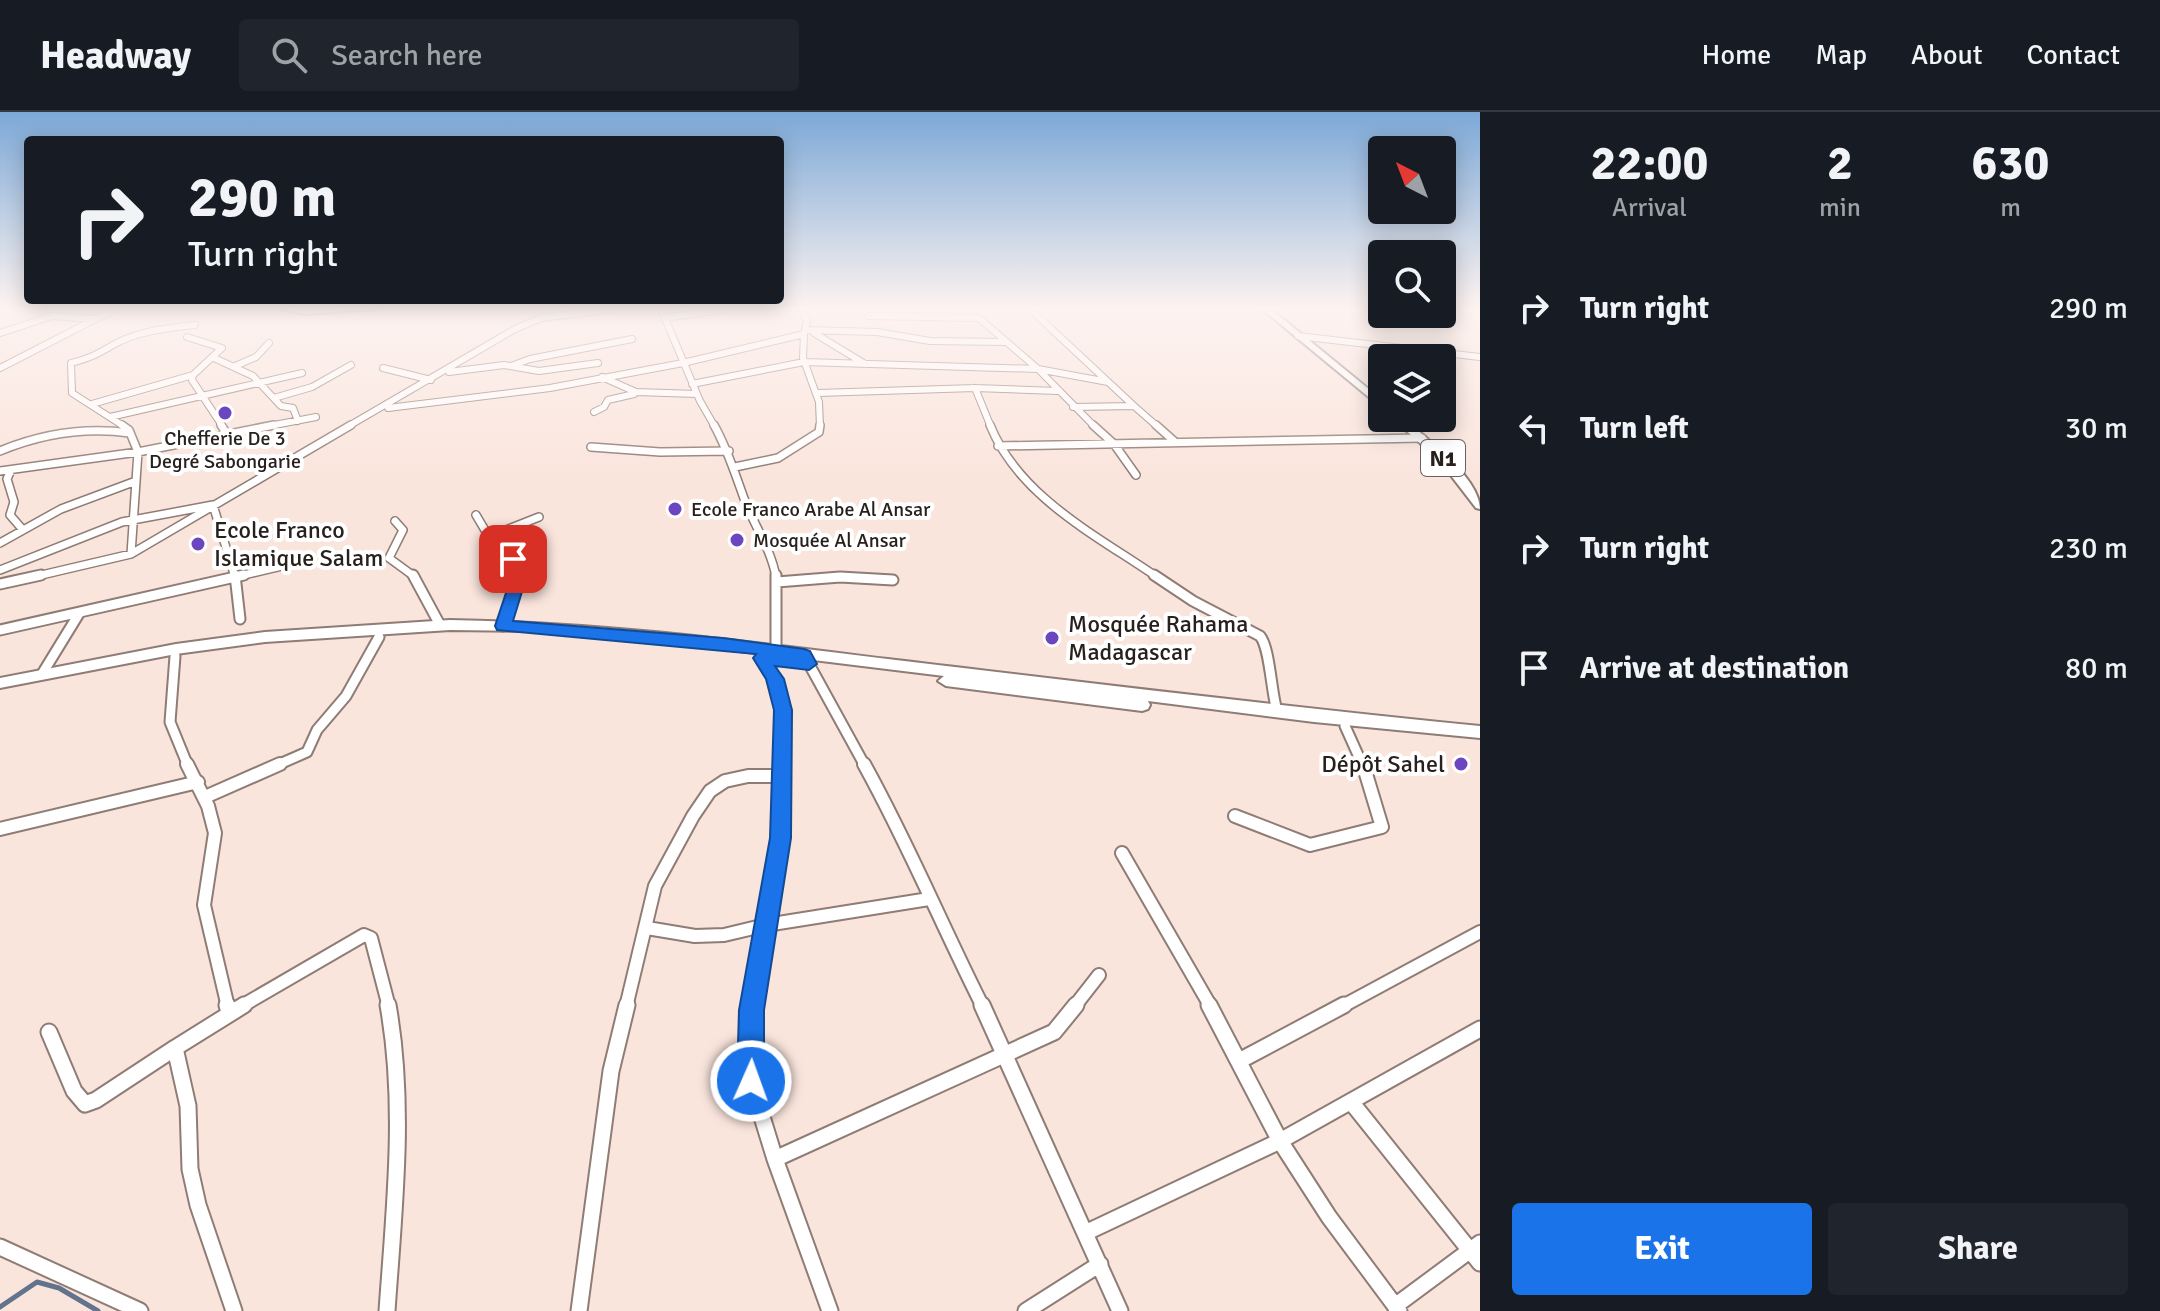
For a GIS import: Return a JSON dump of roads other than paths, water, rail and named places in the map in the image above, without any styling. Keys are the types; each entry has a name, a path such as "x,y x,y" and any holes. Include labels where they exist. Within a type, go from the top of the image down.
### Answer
{"main road":[{"path":"1333,365 1368,394"},
{"name":"N1","path":"1414,432 1465,482 1480,505"},
{"path":"0,683 176,649 265,637 440,625 537,626 1237,717 1480,740"},
{"path":"0,691 175,656 293,642 379,637 537,636 769,654"},
{"path":"806,659 1001,676 1277,711 1480,732"}],"street":[{"path":"72,365 72,393 124,425 138,452 131,554"},
{"path":"92,404 193,375 204,365"},
{"path":"274,398 312,387 351,365"},
{"path":"0,584 131,554 456,365"},
{"path":"443,373 486,366 539,371 590,365"},
{"path":"380,410 550,388 672,365"},
{"path":"684,365 729,451 746,503 772,556 777,582 769,654 783,710 781,838 752,1010 751,1081 775,1159 830,1311"},
{"path":"692,384 789,365"},
{"path":"735,467 778,458 819,432 823,417 818,393 805,365"},
{"path":"900,365 1038,369 1108,382"},
{"path":"1033,365 1114,444 1136,475"},
{"path":"1090,365 1175,442"},
{"path":"235,366 260,382 281,406 293,408 298,421"},
{"path":"586,366 593,379"},
{"path":"383,368 431,380"},
{"path":"110,417 302,373"},
{"path":"193,375 195,386 227,434"},
{"path":"602,377 638,393"},
{"path":"818,393 975,388 1057,391"},
{"path":"975,388 998,446 1012,467 1042,498 1193,601 1260,636 1267,644 1270,688 1277,711"},
{"path":"594,412 604,407 608,400 638,393 697,394"},
{"path":"1073,407 1134,406"},
{"path":"0,471 138,452 316,417"},
{"path":"115,430 124,425"},
{"path":"0,451 34,439 115,430 130,433"},
{"path":"998,446 1422,438"},
{"path":"591,447 660,452 729,451"},
{"path":"11,470 7,479 14,502 10,515 23,530"},
{"path":"0,543 61,509 136,481"},
{"path":"0,570 100,529 134,519 213,505"},
{"path":"213,505 226,533 236,577 240,619"},
{"path":"476,515 488,537 513,559 520,572 503,626"},
{"path":"488,537 539,517"},
{"path":"395,521 403,530 389,558 403,565 417,578 440,625"},
{"path":"0,630 299,562"},
{"path":"777,582 840,577 893,580"},
{"path":"42,674 80,612"},
{"path":"205,797 307,752 317,730 346,696 379,637"},
{"path":"175,656 170,695 171,729 205,797 215,831 217,853 203,891 204,905 229,1013"},
{"path":"806,659 902,832 929,899 1007,1055 1120,1311"},
{"path":"1235,816 1310,845 1382,827 1363,765 1345,726"},
{"path":"579,1311 611,1071 628,989 647,928 655,886 702,801 715,786 748,776 780,776"},
{"path":"0,829 198,782"},
{"path":"1122,853 1239,1061 1280,1141 1329,1217 1397,1308 1477,1252 1352,1103"},
{"path":"647,928 709,936 929,899"},
{"path":"1239,1061 1480,932"},
{"path":"49,1032 74,1091 85,1104 357,936 371,938 391,1005 393,1044 394,1148 387,1311"},
{"path":"775,1159 1054,1032 1099,975"},
{"path":"1085,1233 1280,1141 1480,1029"},
{"path":"175,1048 188,1106 190,1169 198,1205 234,1311"},
{"path":"0,1247 140,1311"},
{"path":"1026,1311 1100,1264"}],"waterway":[{"path":"0,1307 37,1282 59,1288 98,1311"}],"place":[{"name":"Chefferie De 3 Degré Sabongarie","path":"225,413"},
{"name":"Ecole Franco Arabe Al Ansar","path":"675,509"},
{"name":"Mosquée Al Ansar","path":"737,540"},
{"name":"Ecole Franco Islamique Salam","path":"198,544"},
{"name":"Mosquée Rahama Madagascar","path":"1052,638"},
{"name":"Dépôt Sahel","path":"1461,764"}]}
